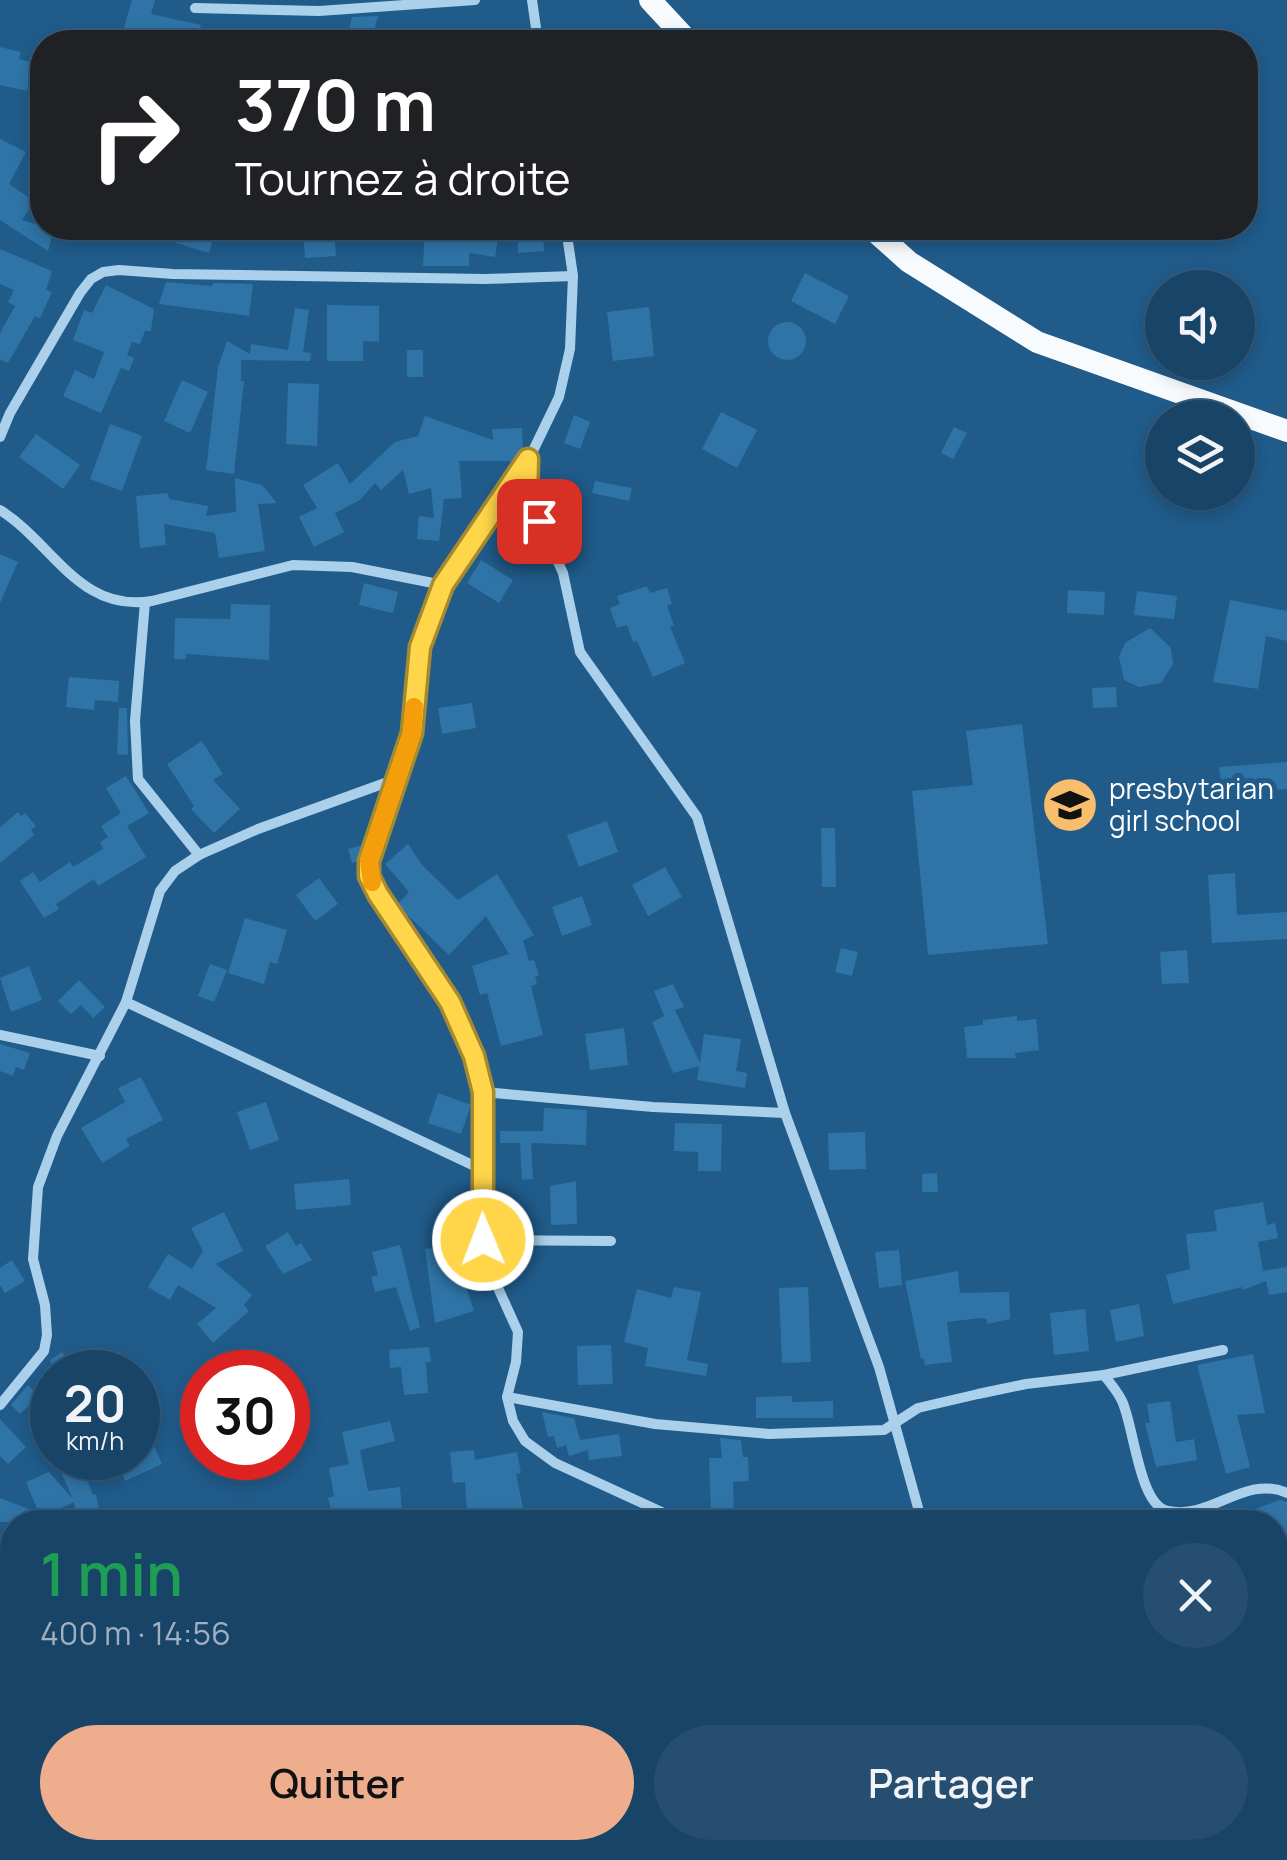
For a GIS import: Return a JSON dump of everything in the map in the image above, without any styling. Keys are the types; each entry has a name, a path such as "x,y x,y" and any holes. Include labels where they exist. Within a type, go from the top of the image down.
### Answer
{"highway":[{"path":"650,0 678,30"},
{"path":"884,240 909,262 1037,342 1287,432"}],"street":[{"path":"195,8 319,11 475,0"},
{"path":"532,0 536,30"},
{"path":"568,240 573,276 570,349 559,397 528,459 443,585 420,647 412,733 369,861 369,876 450,1002 474,1056 483,1092 483,1240 489,1268 518,1332 508,1397 513,1422 524,1441 554,1463 657,1510"},
{"path":"0,437 80,293 103,272 485,279 573,276"},
{"path":"528,459 527,495 563,573 580,652 697,817 785,1113 879,1368 919,1510"},
{"path":"0,510 20,523 68,574 105,598 145,602 293,565 352,567 443,585"},
{"path":"145,602 135,721 138,779 199,855"},
{"path":"0,1404 44,1351 47,1335 33,1259 38,1187 57,1136 126,1002 160,891 174,870 199,855 258,829 396,779"},
{"path":"126,1002 482,1170"},
{"path":"0,1035 100,1056"},
{"path":"483,1092 653,1107 785,1113"},
{"path":"483,1240 612,1240"},
{"path":"508,1397 655,1424 769,1434 884,1430 918,1408 1026,1384 1104,1375 1223,1350"},
{"path":"1104,1375 1122,1401 1148,1491 1156,1506 1164,1510"},
{"path":"1193,1510 1262,1486 1287,1493"}],"building":[{"path":"132,0 155,0 151,14 201,25 200,30 123,30"},
{"path":"378,16 374,30 349,30 352,17"},
{"path":"0,47 21,52 19,59 30,62 27,91 0,85"},
{"path":"0,139 26,152 9,184 30,198 30,207 22,220 30,222 30,239 0,220"},
{"path":"31,240 51,240 48,251"},
{"path":"177,240 213,240 209,253 176,243"},
{"path":"304,240 335,240 336,256 305,258"},
{"path":"424,240 498,240 495,257 469,253 469,266 423,266"},
{"path":"517,240 544,240 544,251 518,253"},
{"path":"0,249 52,271 46,290 52,292 40,318 35,316 8,363 0,359 0,333 15,306 8,302 14,290 0,284"},
{"path":"805,273 849,296 835,324 791,301"},
{"path":"166,282 253,284 249,316 159,304"},
{"path":"106,285 154,309 151,331 145,331 140,344 132,342 127,355 134,358 129,371 121,368 101,413 63,396 75,370 94,379 104,352 73,340 84,310 92,313"},
{"path":"327,305 379,306 379,342 363,341 363,361 327,361"},
{"path":"649,307 654,356 613,361 607,312"},
{"path":"295,308 309,310 303,352 311,353 310,361 241,360 244,381 234,474 206,470 218,367 227,341 250,354 251,344 288,350"},
{"path":"787,322 800,328 806,341 800,354 787,360 774,354 768,341 774,328"},
{"path":"407,350 423,350 423,377 407,377"},
{"path":"182,380 208,392 190,433 164,421"},
{"path":"288,383 319,384 317,446 286,444"},
{"path":"721,412 757,430 737,468 702,449"},
{"path":"574,415 590,422 580,449 564,443"},
{"path":"425,416 493,440 492,429 522,428 523,452 517,461 459,461 462,498 444,499 439,541 417,539 419,516 434,518 431,488 409,494 403,470 381,490 375,483 360,500 335,513 344,532 314,547 299,517 317,508 303,485 338,463 350,484 395,442 418,436"},
{"path":"110,424 142,436 122,491 90,479"},
{"path":"954,427 967,433 953,459 941,453"},
{"path":"36,434 80,465 63,489 19,457"},
{"path":"235,478 262,485 277,503 258,504 265,551 219,558 215,533 164,524 166,545 140,548 136,496 168,493 169,499 208,506 206,516 236,512"},
{"path":"595,481 632,488 629,501 592,493"},
{"path":"0,554 18,562 0,603"},
{"path":"481,560 513,580 499,603 467,583"},
{"path":"364,583 398,592 393,613 359,605"},
{"path":"647,586 650,593 667,588 672,604 667,605 674,626 670,627 685,663 653,677 637,641 633,642 627,625 617,628 610,608 620,604 617,596"},
{"path":"1068,590 1105,592 1104,615 1067,613"},
{"path":"1137,591 1177,596 1174,619 1134,615"},
{"path":"1230,600 1287,611 1287,641 1266,636 1258,689 1213,682"},
{"path":"231,604 270,605 269,660 186,654 186,659 174,659 175,618 230,619"},
{"path":"1150,628 1171,648 1173,664 1161,683 1139,687 1124,680 1119,657 1125,643"},
{"path":"69,677 119,681 118,702 95,700 94,710 66,707"},
{"path":"1116,687 1117,707 1093,708 1092,688"},
{"path":"472,703 476,728 442,734 438,708"},
{"path":"119,708 127,708 128,755 117,754"},
{"path":"1022,724 1048,944 928,955 912,791 973,785 966,731"},
{"path":"202,741 223,774 213,780 240,809 214,833 191,809 194,806 167,764"},
{"path":"1287,762 1287,789 1222,794 1219,767"},
{"path":"126,776 149,813 127,826 146,857 98,886 94,879 56,904 59,909 44,918 20,881 33,872 40,882 70,862 73,867 103,849 100,842 108,837 101,826 121,813 106,788"},
{"path":"18,812 21,816 25,813 36,826 31,830 34,835 0,863 0,827"},
{"path":"607,821 618,852 579,867 567,835"},
{"path":"821,828 835,828 836,887 822,887"},
{"path":"366,844 360,860 352,863 348,849"},
{"path":"408,844 423,866 458,900 497,874 534,935 523,941 529,961 534,960 539,975 535,977 537,984 531,986 543,1035 501,1046 487,993 480,995 472,966 509,954 486,916 449,955 397,905 409,892 385,864"},
{"path":"665,867 682,897 648,916 632,885"},
{"path":"1235,873 1237,915 1287,912 1287,939 1212,943 1208,875"},
{"path":"319,878 338,904 315,921 296,895"},
{"path":"582,896 592,925 562,936 552,907"},
{"path":"245,918 287,930 277,964 270,962 264,984 228,973"},
{"path":"841,948 858,952 852,976 835,972"},
{"path":"1187,950 1189,983 1162,984 1160,952"},
{"path":"210,964 227,970 214,1002 198,996"},
{"path":"29,966 42,1000 11,1012 0,978"},
{"path":"79,980 105,1007 93,1018 81,1005 71,1014 58,1001"},
{"path":"673,984 684,1007 675,1010 700,1063 704,1034 741,1039 736,1071 747,1073 745,1088 697,1080 699,1066 673,1073 652,1022 664,1016 654,991"},
{"path":"1017,1016 1017,1021 1036,1019 1039,1050 1015,1053 1016,1058 967,1058 964,1027"},
{"path":"624,1028 628,1065 590,1070 585,1034"},
{"path":"0,1044 30,1053 24,1070 16,1067 13,1076 0,1071"},
{"path":"141,1077 163,1120 126,1139 130,1146 102,1163 81,1128 125,1102 118,1088"},
{"path":"438,1093 471,1105 461,1134 428,1123"},
{"path":"266,1102 279,1140 250,1150 237,1112"},
{"path":"544,1108 587,1110 586,1145 531,1143 533,1179 522,1180 520,1143 500,1143 500,1131 543,1131"},
{"path":"675,1123 722,1124 721,1171 698,1171 698,1152 674,1151"},
{"path":"865,1132 866,1169 829,1170 828,1133"},
{"path":"937,1173 938,1192 922,1192 922,1174"},
{"path":"349,1179 351,1205 296,1210 294,1184"},
{"path":"576,1181 577,1224 551,1225 550,1186"},
{"path":"1263,1202 1267,1225 1275,1223 1278,1238 1258,1242 1263,1271 1287,1267 1287,1292 1269,1295 1266,1281 1243,1290 1242,1287 1173,1304 1166,1275 1190,1269 1186,1234 1217,1231 1214,1210"},
{"path":"224,1212 243,1251 216,1264 252,1295 244,1305 249,1311 213,1343 197,1324 216,1308 178,1285 170,1300 148,1287 168,1254 192,1269 203,1251 191,1228"},
{"path":"288,1232 296,1246 301,1243 312,1260 283,1274 265,1246"},
{"path":"471,1243 474,1266 460,1268 474,1311 435,1323 425,1249"},
{"path":"400,1245 420,1327 410,1331 396,1287 375,1292 371,1277 378,1275 372,1252"},
{"path":"899,1250 902,1285 879,1288 875,1252"},
{"path":"12,1260 25,1281 5,1293 0,1285 0,1268"},
{"path":"958,1271 960,1293 1009,1292 1010,1319 987,1324 987,1319 980,1318 947,1322 952,1362 925,1365 905,1281"},
{"path":"674,1287 701,1292 687,1360 708,1364 706,1376 645,1366 648,1348 624,1342 637,1289 671,1298"},
{"path":"808,1287 811,1362 782,1363 779,1288"},
{"path":"1139,1304 1144,1336 1116,1342 1110,1310"},
{"path":"1085,1309 1089,1351 1054,1355 1050,1313"},
{"path":"611,1345 613,1384 578,1385 577,1346"},
{"path":"429,1347 428,1393 404,1395 401,1367 390,1368 389,1350"},
{"path":"1253,1354 1265,1413 1237,1415 1250,1467 1226,1474 1197,1365"},
{"path":"28,1385 30,1405 20,1414 11,1405"},
{"path":"792,1396 792,1402 833,1401 833,1418 756,1418 756,1397"},
{"path":"1170,1401 1176,1442 1194,1439 1197,1460 1156,1467 1145,1423 1150,1423 1147,1404"},
{"path":"542,1412 574,1418 580,1440 619,1434 622,1456 589,1460 588,1450 569,1456 566,1445 557,1448 554,1436 548,1437"},
{"path":"0,1419 26,1447 8,1464 0,1456"},
{"path":"390,1421 395,1441 360,1450 368,1491 400,1487 402,1510 331,1510 328,1498 334,1496 329,1468 349,1464 342,1432"},
{"path":"720,1438 741,1440 743,1457 748,1457 749,1481 733,1482 734,1510 711,1510 709,1458 722,1458"},
{"path":"474,1450 475,1460 517,1452 521,1473 516,1474 524,1510 467,1510 465,1482 453,1483 450,1452"},
{"path":"31,1480 56,1480 73,1499 65,1480 87,1480 93,1495 96,1494 99,1510 76,1510 74,1502 57,1510 38,1510 26,1482"},
{"path":"0,1498 31,1510 0,1510"},
{"path":"1280,1500 1287,1502 1287,1510 1255,1509"}],"slow traffic":[{"path":"372,882 369,861 412,733 414,707"}],"place":[{"name":"presbytarian girl school","path":"1070,805"}],"route":[{"path":"483,1240 483,1092 474,1056 450,1002 378,894 369,876 369,861 412,733 420,647 443,585 528,459 527,495 539,521"}]}
